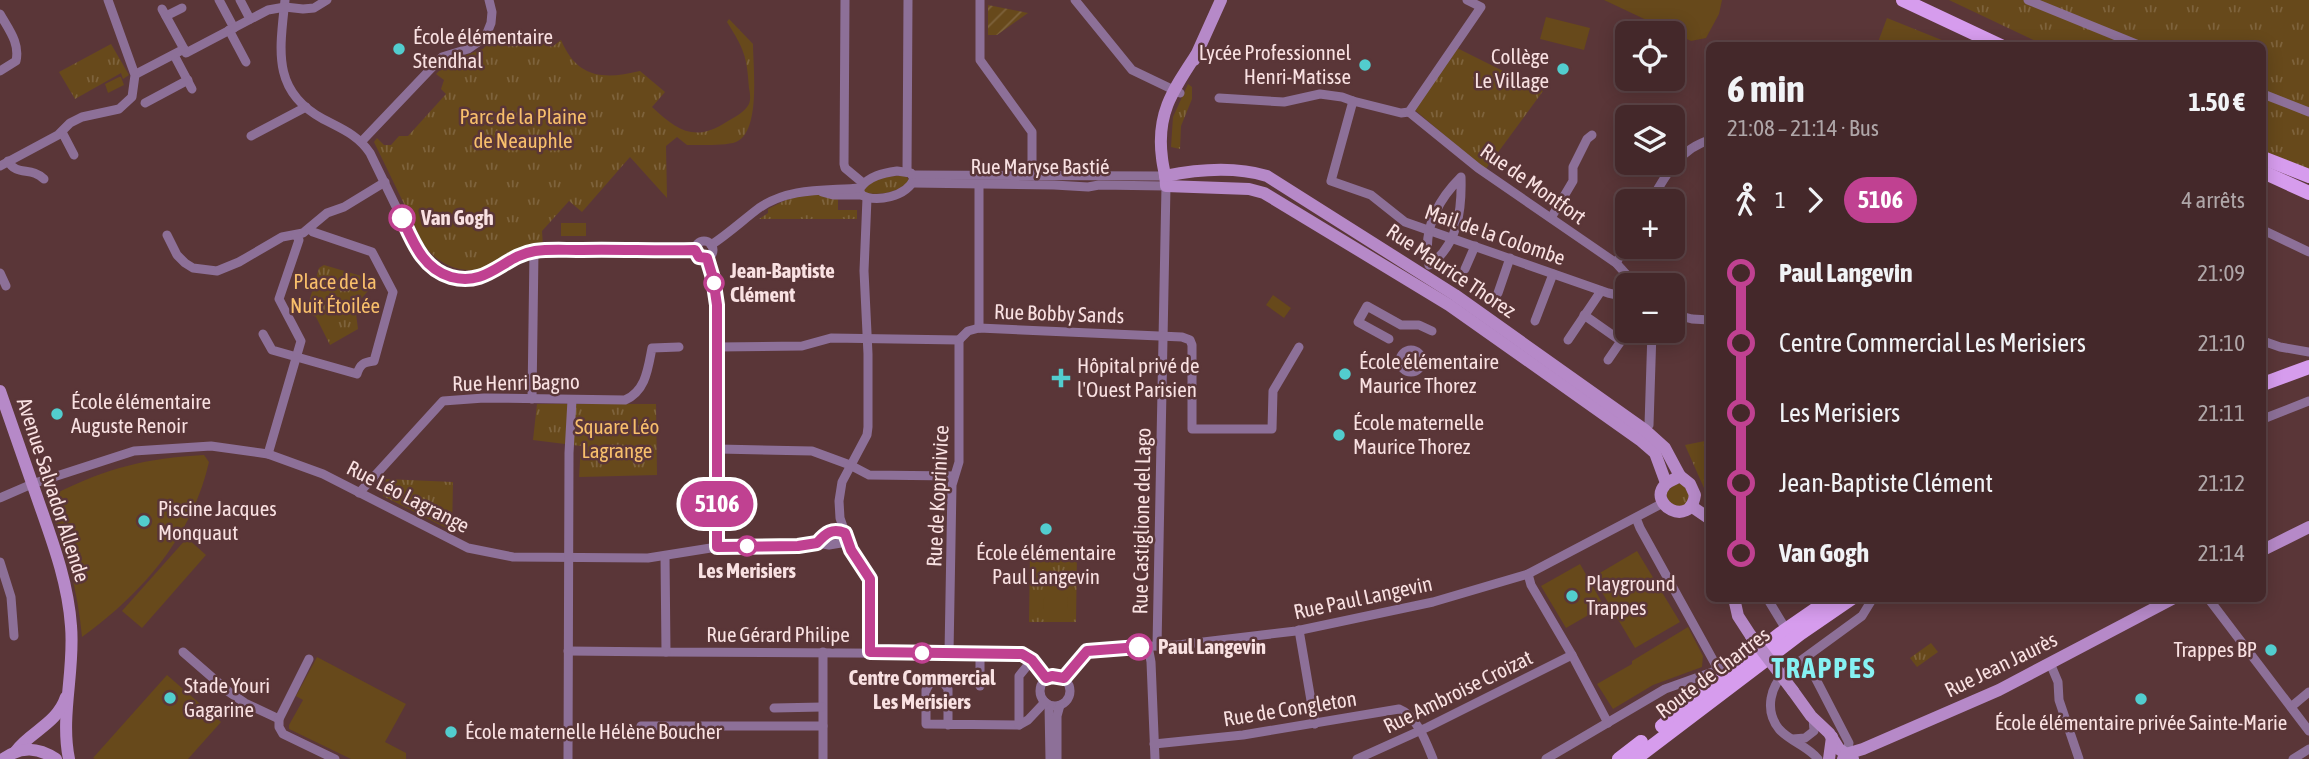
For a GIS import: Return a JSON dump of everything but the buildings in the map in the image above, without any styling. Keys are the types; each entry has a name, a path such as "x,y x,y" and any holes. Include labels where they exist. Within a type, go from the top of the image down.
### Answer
{"main road":[{"path":"1165,177 1162,160 1162,118 1196,55 1221,0"},
{"path":"1903,0 1992,42"},
{"path":"2266,159 2309,176"},
{"path":"2266,167 2309,185"},
{"name":"Rue Maurice Thorez","path":"1165,177 1194,170 1248,170 1267,176 1427,270 1643,435"},
{"path":"2266,173 2309,192"},
{"name":"Rue Maurice Thorez","path":"1165,177 1249,188 1264,193 1449,305 1665,448 1680,476"},
{"path":"2266,382 2309,366"},
{"path":"2266,392 2309,376"},
{"name":"Avenue Salvador Allende","path":"0,391 36,483 67,593 72,636 71,684 65,732 69,759"},
{"path":"1643,435 1655,453 1666,483"},
{"path":"1680,476 1694,488 1695,495 1691,506 1677,512 1668,509 1661,494 1666,483 1680,476"},
{"path":"1691,506 1706,516"},
{"path":"2266,548 2309,527"},
{"path":"1735,602 1738,616 1751,636 1809,713 1832,736 1848,758"},
{"name":"Route de Chartres","path":"1619,759 1780,634 1826,602"},
{"name":"Route de Chartres","path":"1635,759 1846,602"},
{"name":"Rue Jean Jaurès","path":"1848,758 1978,699 2166,602"},
{"name":"Avenue Salvador Allende","path":"7,754 49,724 64,704 71,684"},
{"path":"1809,713 1833,730 1848,758"},
{"path":"1829,759 1832,736"},
{"path":"7,754 31,749 45,752 56,759"}],"street":[{"path":"44,179 33,171 20,171 4,163 62,132 70,123 82,117 119,109 132,97 135,75 108,0"},
{"path":"219,0 246,62"},
{"path":"240,0 250,19"},
{"path":"182,8 164,13 186,53 285,3 303,9 314,8 327,0"},
{"path":"362,141 442,57 468,49 481,40 491,23 489,0"},
{"path":"845,0 844,164 863,191 867,432 842,482 839,501 840,518 851,550 870,579 870,652"},
{"path":"711,245 761,207 786,195 810,190 863,191 892,196 902,192 911,176 908,0"},
{"path":"980,0 980,60 1032,132 1032,175"},
{"path":"1075,0 1132,70 1177,92"},
{"path":"1219,98 1283,102 1320,94 1342,97 1401,113 1409,111 1483,3 1466,0"},
{"path":"2028,0 2131,42"},
{"path":"285,3 280,49 289,86 306,107 362,141 418,252 439,272 471,279 495,271 517,255 534,251 695,250"},
{"path":"0,14 18,52 16,61 0,71"},
{"path":"138,74 184,49"},
{"path":"145,103 190,84 174,55"},
{"path":"2266,95 2309,112"},
{"name":"Mail de la Colombe","path":"1353,101 1331,181 1371,195 1405,222 1615,294"},
{"path":"251,136 306,107"},
{"name":"Rue de Montfort","path":"1409,111 1469,161 1616,263 1623,273"},
{"path":"62,132 74,155"},
{"path":"1551,218 1573,181 1573,167 1587,139 1592,135"},
{"path":"1658,189 1689,148 1706,142"},
{"path":"1427,270 1429,230 1441,200 1461,177 1469,161"},
{"path":"863,191 883,174 911,176"},
{"name":"Rue Maryse Bastié","path":"911,176 1165,177"},
{"name":"Rue Maryse Bastié","path":"911,176 979,185 1088,187 1165,177"},
{"name":"Rue Castiglione del Lago","path":"1155,759 1151,662 1165,177"},
{"path":"1427,270 1438,260 1453,237 1460,213 1461,177"},
{"path":"167,235 177,255 185,263 193,268 217,271 239,262 282,237 310,229 327,214 385,182"},
{"path":"979,185 979,328"},
{"path":"263,334 272,350 357,374 359,366 374,360 393,292 372,252 310,229"},
{"path":"2266,231 2309,252"},
{"path":"268,454 301,341 279,299 299,240 296,235"},
{"path":"701,241 711,245 712,254 707,258 699,257 695,250 696,245 701,241"},
{"path":"1465,269 1475,246"},
{"path":"532,399 534,251"},
{"path":"707,258 717,295 717,547"},
{"path":"1498,293 1510,258"},
{"path":"1616,263 1618,259"},
{"path":"0,273 6,286"},
{"path":"1535,321 1553,274"},
{"path":"1568,340 1601,291"},
{"path":"1389,339 1358,322 1367,306 1401,325 1419,325 1432,331"},
{"path":"1584,315 1621,341 1608,360"},
{"path":"1685,317 1706,320"},
{"name":"Rue Bobby Sands","path":"959,340 968,331 979,328 1182,337 1190,340 1192,429 1272,429 1273,391 1299,347"},
{"path":"718,347 802,346 831,338 959,340"},
{"name":"Rue de Koprinivice","path":"950,653 953,485 959,462 959,340"},
{"path":"2266,342 2309,352"},
{"path":"1643,435 1649,425 1652,343"},
{"name":"Rue Henri Bagno","path":"359,493 443,401 625,400 635,396 640,389 652,348 679,347"},
{"path":"568,759 569,453 572,400"},
{"path":"2266,418 2309,401"},
{"name":"Rue Léo Lagrange","path":"0,498 36,483 134,451 211,446 268,454 323,474 468,548 513,557 665,556 717,547 798,546 817,543 825,534 836,530 845,533"},
{"path":"718,449 812,451 869,475 954,475"},
{"name":"Rue Paul Langevin","path":"1064,678 1087,651 1299,630 1438,600 1528,574 1663,503"},
{"path":"1636,518 1718,669"},
{"path":"665,556 666,652"},
{"path":"0,562 11,597 14,636"},
{"path":"1528,574 1531,585 1608,723"},
{"path":"1769,602 1784,626"},
{"path":"1546,759 1665,689 1735,664 1746,651 1817,602"},
{"path":"1818,759 1779,728 1771,712 1770,700 1774,687 1780,676 1863,616 1871,602"},
{"path":"2211,602 2309,731"},
{"path":"1299,630 1315,724"},
{"name":"Rue Gérard Philipe","path":"568,651 980,653 1022,654 1032,660"},
{"path":"183,652 229,692 279,719"},
{"path":"823,652 823,759"},
{"path":"980,653 980,686"},
{"name":"Rue Ambroise Croizat","path":"1357,759 1419,732 1572,655"},
{"path":"1805,658 1849,743 1848,758"},
{"path":"310,659 279,719 279,727 283,734 335,759"},
{"path":"1024,722 1019,712 1018,676 1032,660 1046,678"},
{"path":"2050,663 2079,759"},
{"path":"1046,678 1064,678 1070,689 1069,696 1060,705 1057,716 1057,759"},
{"path":"1046,678 1040,689 1047,703 1050,759"},
{"path":"948,724 948,690 944,683 930,683 926,690 926,724 948,724 1024,722 1047,703 1060,705"},
{"path":"2291,707 2309,692"},
{"path":"774,709 822,707"},
{"name":"Rue de Congleton","path":"1154,744 1244,735 1399,709 1407,712 1419,732"},
{"path":"1793,739 1805,738 1814,731 1809,713"},
{"path":"641,726 822,726"},
{"path":"1419,732 1433,759"},
{"path":"2293,759 2309,749"}],"green space":[{"path":"1604,0 1722,0 1719,14 1706,38 1691,41 1685,38 1685,21 1649,21"},
{"path":"1949,0 2309,0 2309,174 2266,152 2266,42 2038,42"},
{"path":"988,5 1028,13 997,35 988,35"},
{"path":"1546,17 1590,28 1584,50 1540,39"},
{"path":"1887,18 1947,42 1878,42"},
{"name":"Parc de la Plaine de Neauphle","path":"729,19 753,44 754,98 749,126 744,136 736,142 687,145 677,137 666,146 667,198 630,157 582,212 569,201 542,231 543,246 525,250 487,267 466,270 437,259 423,243 374,142 377,138 384,145 391,145 399,136 408,136 446,94 441,89 444,80 436,74 448,62 483,49 493,37 504,34 542,41 552,47 561,40 575,62 593,73 614,75 640,71 665,92 652,107 679,128 696,133 716,128 740,114 750,102 746,60 727,22"},
{"path":"111,44 129,75 123,79 121,73 75,99 59,72"},
{"path":"1457,48 1543,91 1485,170 1415,110"},
{"path":"119,77 124,85 108,93 105,84"},
{"path":"1188,84 1192,87 1192,99 1181,126 1180,149 1171,147 1173,117"},
{"path":"903,176 909,181 894,191 865,193 864,190 876,180"},
{"path":"821,194 838,199 838,210 857,210 857,219 759,219 768,213 768,209 790,198"},
{"path":"561,223 586,223 586,236 561,236"},
{"name":"Place de la Nuit Étoilée","path":"324,265 368,278 373,285 355,306 358,329 330,345 316,317 306,312 319,268"},
{"path":"1273,295 1291,308 1284,318 1266,305"},
{"name":"Square Léo Lagrange","path":"537,404 656,404 657,475 579,477 581,446 533,440"},
{"path":"1706,441 1706,488 1704,488 1685,445"},
{"path":"204,455 209,462 201,489 191,514 162,561 125,602 82,637 70,570 50,506 55,494 92,477 127,466"},
{"path":"386,479 453,482 452,531 383,496"},
{"path":"1676,483 1684,484 1690,493 1686,504 1680,507 1669,503 1666,493"},
{"path":"187,538 206,555 142,628 122,611"},
{"path":"1030,550 1077,553 1076,622 1029,622"},
{"path":"1637,551 1680,622 1635,648 1593,577"},
{"name":"Playground Trappes","path":"1580,564 1604,606 1566,628 1541,586"},
{"path":"1067,597 1068,609 1044,609 1043,599"},
{"path":"1688,627 1703,656 1702,667 1653,685 1613,709 1597,684"},
{"path":"1931,643 1938,652 1917,667 1910,658"},
{"path":"317,657 406,704 385,742 406,753 406,759 351,759 289,729 303,700 296,696"},
{"name":"Stade Youri Gagarine","path":"167,675 221,722 188,759 93,758"}],"bus line":[{"name":"5106","path":"402,218 418,252 426,262 439,272 453,277 471,279 487,275 503,267 517,255 547,250 695,250 697,256 707,258 717,295 717,547 811,545 817,543 825,534 836,530 845,533 851,550 870,579 870,652 1022,654 1032,660 1046,678 1064,678 1087,651 1139,647"}],"place":[{"name":"École élémentaire Stendhal","path":"399,49"},
{"name":"Lycée Professionnel Henri-Matisse","path":"1365,65"},
{"name":"Collège Le Village","path":"1563,69"},
{"name":"Van Gogh","path":"402,218"},
{"name":"Jean-Baptiste Clément","path":"714,283"},
{"name":"École élémentaire Maurice Thorez","path":"1345,374"},
{"name":"Hôpital privé de l'Ouest Parisien","path":"1061,378"},
{"name":"École élémentaire Auguste Renoir","path":"57,414"},
{"name":"École maternelle Maurice Thorez","path":"1339,435"},
{"name":"Piscine Jacques Monquaut","path":"144,521"},
{"name":"École élémentaire Paul Langevin","path":"1046,529"},
{"name":"Les Merisiers","path":"747,546"},
{"name":"Playground Trappes","path":"1572,596"},
{"name":"Paul Langevin","path":"1139,647"},
{"name":"Trappes BP","path":"2271,650"},
{"name":"Centre Commercial Les Merisiers","path":"922,653"},
{"name":"Stade Youri Gagarine","path":"170,698"},
{"name":"École élémentaire privée Sainte-Marie","path":"2141,699"},
{"name":"École maternelle Hélène Boucher","path":"451,732"}],"district":[{"name":"TRAPPES","path":"1824,668"}]}
